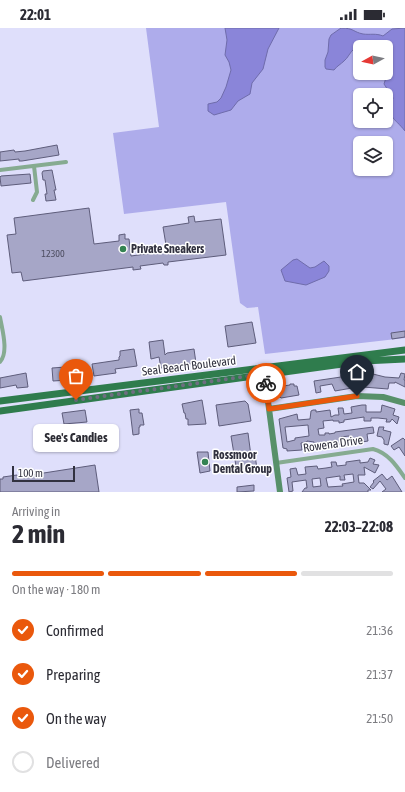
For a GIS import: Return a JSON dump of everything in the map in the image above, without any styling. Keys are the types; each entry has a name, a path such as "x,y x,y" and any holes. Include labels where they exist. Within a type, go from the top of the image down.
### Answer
{"main road":[{"name":"Seal Beach Boulevard","path":"0,411 405,350"},
{"name":"Seal Beach Boulevard","path":"0,402 264,371 364,361 405,359"}],"street":[{"path":"0,170 66,162"},
{"path":"33,200 37,192 34,166"},
{"path":"0,317 5,351 0,362"},
{"path":"264,371 280,492"},
{"path":"269,409 357,396 383,397 405,404"},
{"name":"Rowena Drive","path":"276,463 373,449 384,454 394,463 405,478"}],"shaded area":[{"path":"146,28 405,28 405,338 265,354 258,307 247,308 240,303 226,202 124,214 113,133 159,127"},
{"path":"225,28 279,28 268,49 263,69 252,83 250,94 238,101 231,110 214,115 208,111 208,104 217,102 221,98 231,70 225,55 227,40"},
{"path":"341,28 363,34 383,36 392,29 405,28 405,131 393,118 393,88 387,88 384,84 385,80 393,80 393,40 353,40 353,50 334,70 326,69 325,67 325,60 331,35"},
{"path":"297,259 310,268 315,267 324,261 329,266 329,271 325,277 306,285 285,281 281,270 293,260"}],"building":[{"path":"57,145 59,155 22,161 19,161 19,159 0,161 0,152 14,150 15,152 25,151"},
{"path":"52,170 56,190 54,190 56,200 46,201 45,194 47,194 45,180 43,180 42,173 43,171"},
{"path":"30,174 31,183 1,186 1,176"},
{"path":"89,208 94,244 119,241 119,235 125,234 125,239 129,239 131,256 167,251 163,227 189,223 188,217 194,216 195,222 221,219 226,255 168,262 168,265 164,265 163,263 140,266 141,269 133,270 133,267 23,281 21,272 12,273 7,235 16,234 14,218"},
{"path":"252,322 256,343 228,347 225,326"},
{"path":"405,331 405,337 392,339 391,333"},
{"path":"163,340 165,355 167,353 194,349 196,363 161,368 159,357 151,359 149,342"},
{"path":"134,349 137,366 115,369 116,373 94,376 92,364 119,360 120,351"},
{"path":"66,367 68,380 53,381 52,368"},
{"path":"359,369 373,369 373,374 385,377 399,378 401,373 405,374 405,387 395,382 389,383 388,389 363,387 363,381 356,381 351,382 352,388 335,391 332,384 320,386 321,392 316,393 314,381 341,377 341,375 352,372 353,375 360,375"},
{"path":"26,373 28,387 17,388 16,385 0,388 0,378"},
{"path":"290,384 297,386 299,395 274,398 273,386"},
{"path":"202,400 206,424 188,425 188,419 186,419 182,404"},
{"path":"245,401 248,404 251,421 219,426 216,405"},
{"path":"366,405 366,412 381,412 382,405 395,409 393,415 399,417 397,424 392,419 390,422 386,422 387,419 378,418 371,418 371,421 364,421 364,417 344,420 344,422 339,423 339,421 333,420 323,421 324,428 318,429 319,435 373,427 374,433 367,434 368,441 362,442 351,443 349,436 341,437 342,444 329,445 328,442 320,443 321,446 315,447 314,442 307,441 301,443 302,450 287,451 287,449 283,448 279,419 297,414 298,420 310,419 311,411 313,410 316,410 316,412 330,410 331,417 339,415 338,408 343,408 344,414 352,413 351,407","holes":["308,425 309,436 295,438 295,440 287,442 285,427"]},
{"path":"139,409 139,413 142,413 144,425 140,425 139,434 133,435 130,410"},
{"path":"85,410 87,422 64,424 62,413"},
{"path":"379,427 384,427 383,430 391,432 388,445 384,444 382,437 377,436"},
{"path":"248,433 251,456 255,455 257,469 237,472 231,436"},
{"path":"403,438 405,440 405,456 399,447 394,450 391,446"},
{"name":"Rossmoor Dental Group","path":"197,452 208,452 210,471 200,473"},
{"path":"370,458 375,460 373,464 379,465 375,473 364,467 365,475 358,475 359,483 364,483 371,490 368,490 368,492 302,492 305,488 307,488 306,480 292,482 293,491 289,492 287,478 291,477 290,469 296,468 298,475 306,474 305,467 317,466 318,469 332,467 331,462 336,462 337,466 346,465 346,462 360,460 360,463 368,462","holes":["353,474 354,482 342,484 343,486 328,487 326,478 340,476 340,480 345,480 344,475","320,478 321,486 313,487 312,479"]},
{"path":"95,465 99,492 0,492 0,479 3,479 3,477 17,475 18,477"},
{"path":"382,474 387,480 392,476 402,492 382,492 386,489 380,481 373,489 370,487 374,482 373,481"},
{"path":"254,485 254,491 237,492 237,487"}],"way so far":[{"path":"76,400 264,374 266,383"}],"place":[{"name":"Private Sneakers","path":"123,249"},
{"name":"See's Candies","path":"76,400"},
{"name":"Rossmoor Dental Group","path":"205,462"}],"route":[{"path":"266,383 269,409 357,396"}]}
